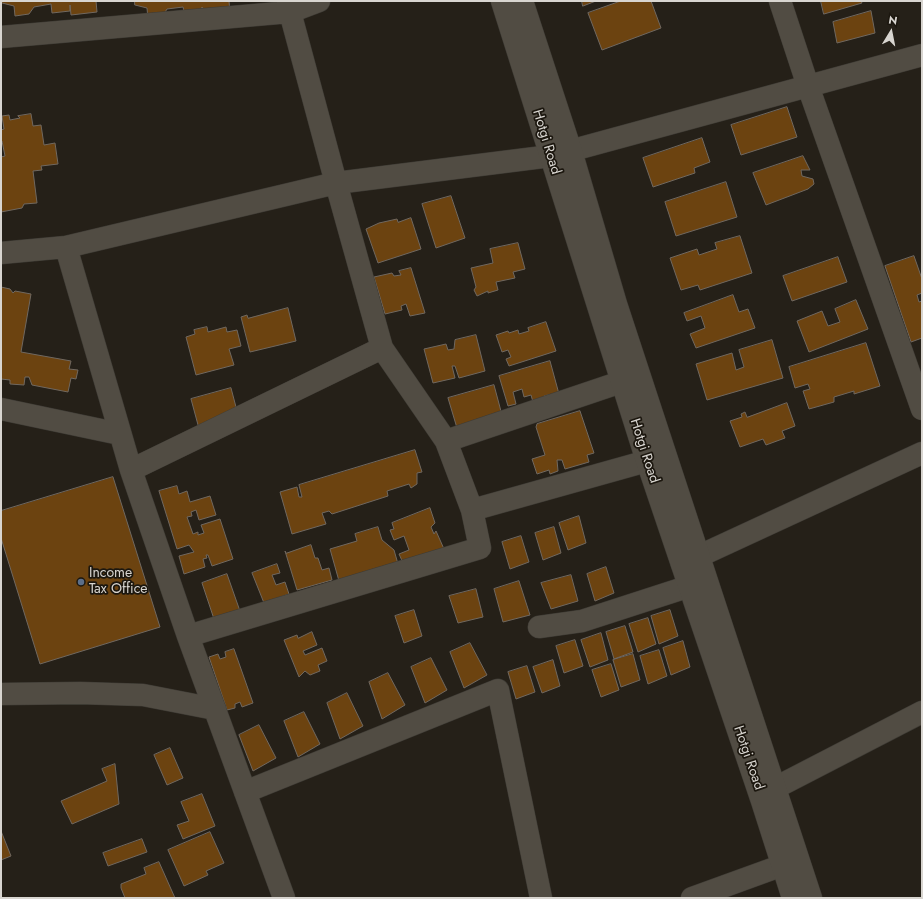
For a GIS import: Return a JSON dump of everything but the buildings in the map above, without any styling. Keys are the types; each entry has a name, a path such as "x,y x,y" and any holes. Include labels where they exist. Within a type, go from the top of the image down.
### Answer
{"street":[{"path":"1,37 289,6 319,1"},
{"name":"Hotgi Road","path":"502,1 561,153 616,304 690,560 690,586 793,898"},
{"name":"Hotgi Road","path":"522,1 621,382 646,461 690,560 775,788 811,898"},
{"path":"780,1 808,86 922,409"},
{"path":"188,636 480,548 472,510 446,441 382,348 289,6"},
{"path":"1,253 66,247 336,183 561,153 922,56"},
{"path":"66,247 130,470 188,636 284,898"},
{"path":"130,470 382,348"},
{"path":"446,441 621,382"},
{"path":"1,409 120,434"},
{"path":"690,560 922,453"},
{"path":"472,510 646,461"},
{"path":"539,627 582,621 690,586"},
{"path":"245,792 498,690 541,898"},
{"path":"1,694 80,693 143,695 215,709"},
{"path":"775,788 922,712"},
{"path":"692,898 783,865"}],"place":[{"name":"Income Tax Office","path":"81,582"}]}
